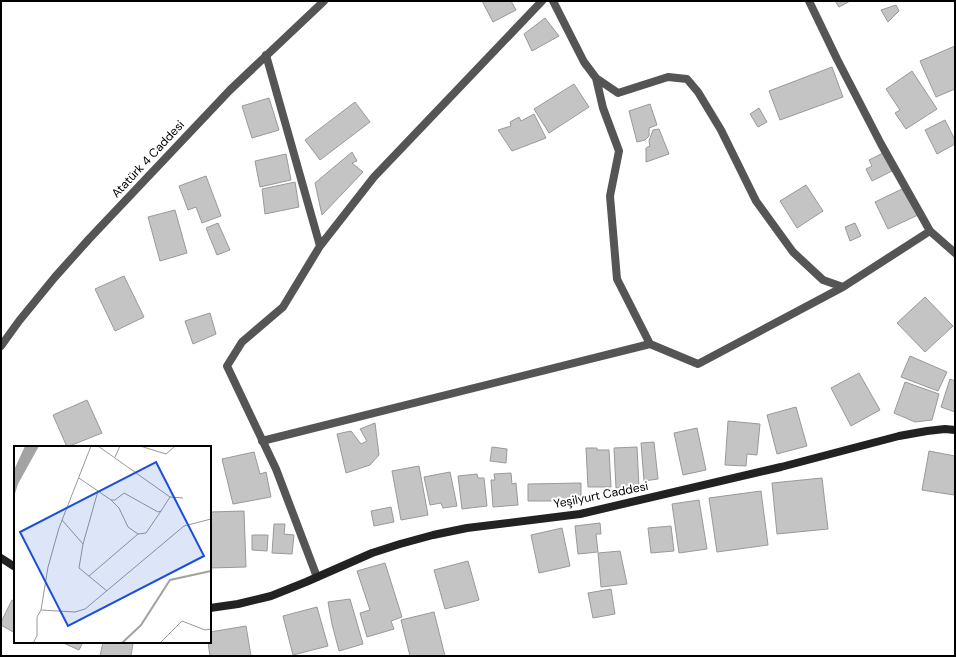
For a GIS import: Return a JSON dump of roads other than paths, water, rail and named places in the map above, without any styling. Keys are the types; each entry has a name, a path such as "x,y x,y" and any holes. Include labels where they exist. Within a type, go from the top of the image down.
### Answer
{"main road":[{"name":"Yeşilyurt Caddesi","path":"211,608 238,604 271,596 372,553 433,534 467,528 580,514 781,467 899,436 945,429 955,430"},
{"path":"1,558 14,566"}],"street":[{"name":"Atatürk 4 Caddesi","path":"1,346 55,276 89,239 230,90 324,1"},
{"path":"317,577 276,469 227,366 242,342 283,307 320,246 374,177 542,1"},
{"path":"553,1 584,62 596,78 618,93 668,77 687,79 698,92 721,130 756,201 793,252 823,280 843,287"},
{"path":"809,1 881,144 930,231 955,253"},
{"path":"266,55 320,246"},
{"path":"596,78 604,108 619,151 610,196 617,279 650,344"},
{"path":"262,441 650,344 698,364 843,287 930,231"}]}
